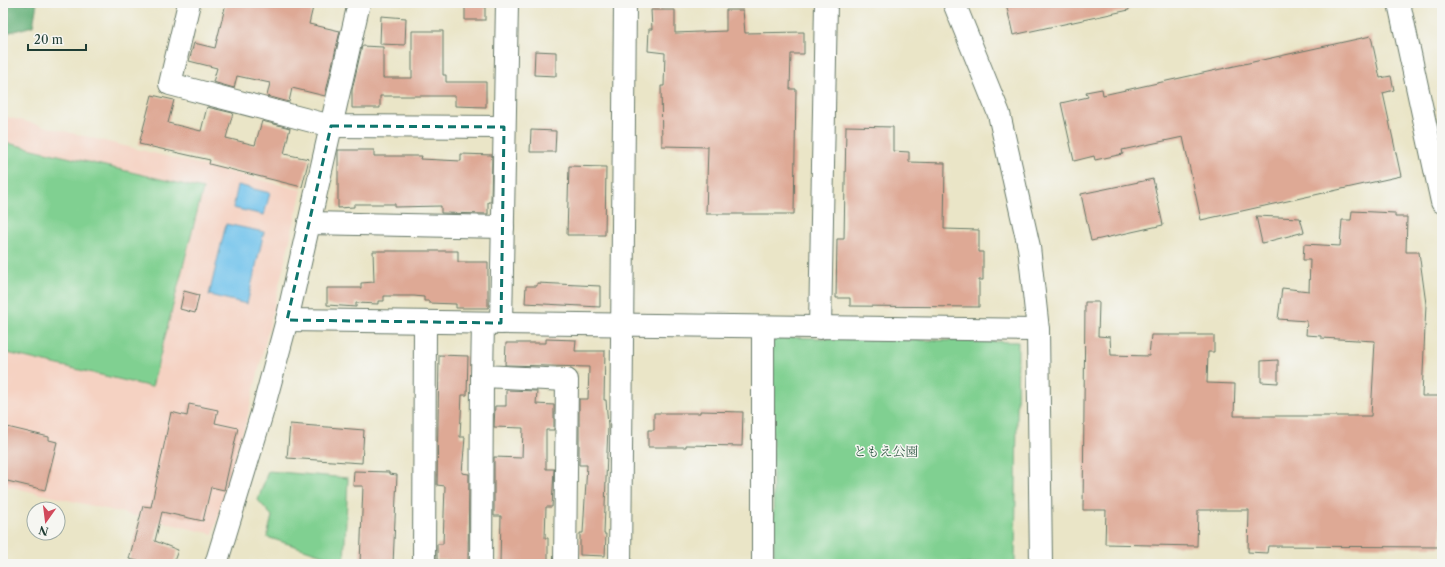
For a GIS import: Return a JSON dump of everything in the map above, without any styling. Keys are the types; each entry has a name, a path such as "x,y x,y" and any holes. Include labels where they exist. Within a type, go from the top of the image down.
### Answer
{"street":[{"path":"189,3 170,84 331,126 504,128"},
{"path":"216,564 262,413 287,320 359,3"},
{"path":"481,564 482,376 492,323 503,227 506,3"},
{"path":"620,564 625,3"},
{"path":"820,328 826,3"},
{"path":"954,3 999,114 1029,247 1038,330 1041,564"},
{"path":"1399,3 1442,202"},
{"path":"309,223 503,227"},
{"path":"287,320 1038,330"},
{"path":"424,564 425,322"},
{"path":"763,327 763,564"},
{"path":"482,376 567,380 565,564"}],"highlighted area":[{"path":"331,126 504,127 501,323 287,320"}],"shaded area":[{"path":"3,116 302,190 248,415 213,534 3,485"}],"green space":[{"path":"3,3 37,3 33,26 3,34"},
{"path":"3,142 203,189 152,387 3,352"},
{"name":"ともえ公園","path":"771,337 1018,342 1015,564 774,564"},
{"path":"268,471 348,478 344,562 267,537 272,516 258,500"}],"water":[{"path":"238,185 270,193 264,215 233,208"},
{"path":"226,224 264,232 247,304 209,295"}],"building":[{"path":"226,3 314,3 309,24 340,31 325,96 292,88 289,102 267,96 270,83 237,76 234,88 213,82 217,68 189,61 194,43 215,48"},
{"path":"1006,3 1128,3 1129,10 1013,35"},
{"path":"465,4 485,4 485,20 465,20"},
{"path":"651,10 675,10 675,33 726,31 726,10 743,10 745,33 804,32 804,54 791,54 790,89 796,89 794,214 706,214 708,147 662,146 661,86 664,86 665,53 648,51 649,29 652,29"},
{"path":"381,16 406,18 405,45 380,44"},
{"path":"412,31 443,31 443,75 446,75 446,82 486,82 486,107 455,106 455,96 380,96 380,108 352,108 352,90 362,46 383,47 383,78 412,78"},
{"path":"1371,36 1380,78 1391,76 1394,90 1383,93 1401,176 1201,220 1183,137 1122,150 1123,154 1095,160 1094,156 1074,161 1061,103 1088,97 1086,92 1102,89 1103,95"},
{"path":"535,51 556,52 556,76 534,75"},
{"path":"152,95 174,100 168,123 201,131 207,107 233,113 226,138 255,145 262,121 290,128 284,154 309,159 302,187 209,164 210,160 139,144"},
{"path":"846,126 893,127 893,151 909,152 909,162 945,163 944,229 979,230 979,252 983,252 983,280 979,280 979,307 850,306 850,298 836,298 837,239 844,239"},
{"path":"531,130 556,131 555,152 530,152"},
{"path":"338,150 374,150 374,156 422,156 421,159 461,161 461,154 492,155 491,202 488,202 488,214 441,213 441,206 395,207 395,204 354,204 354,207 338,208"},
{"path":"569,166 606,167 605,235 567,235"},
{"path":"1153,179 1163,225 1091,241 1081,194"},
{"path":"1352,211 1395,213 1395,217 1407,217 1406,252 1419,252 1426,304 1422,396 1440,396 1441,406 1441,547 1268,546 1267,553 1248,552 1249,510 1198,510 1197,546 1105,544 1106,510 1083,510 1085,302 1099,302 1098,336 1110,337 1111,355 1149,356 1151,335 1214,335 1214,352 1208,352 1207,383 1235,384 1234,416 1371,416 1375,341 1321,338 1321,336 1306,335 1307,321 1278,319 1282,288 1309,291 1310,260 1303,260 1304,244 1340,246 1342,220 1351,220"},
{"path":"1256,216 1300,218 1304,232 1262,243"},
{"path":"373,251 458,251 458,262 488,262 488,308 456,308 456,304 429,303 429,301 424,301 424,297 414,296 384,296 384,301 378,301 378,304 356,303 356,307 327,305 327,288 361,288 361,283 374,282"},
{"path":"537,283 600,286 600,307 525,303 526,286 537,286"},
{"path":"184,291 199,295 195,313 180,309"},
{"path":"546,339 576,340 575,351 605,351 604,400 606,400 608,426 604,534 606,534 605,556 580,555 580,533 583,533 587,465 579,465 579,399 588,399 589,367 505,365 506,343 546,343"},
{"path":"439,355 468,356 467,395 462,395 460,437 465,437 462,473 469,474 468,561 437,560 437,544 443,544 445,486 437,485"},
{"path":"1278,360 1278,383 1261,382 1261,361"},
{"path":"506,390 537,391 536,404 554,405 554,430 546,430 546,469 554,469 552,507 546,507 545,538 548,538 548,564 500,564 501,516 494,516 494,457 522,458 523,428 494,427 495,406 506,406"},
{"path":"189,404 218,410 215,423 238,428 224,490 211,487 203,521 162,512 155,541 178,550 173,564 150,564 129,559 143,506 151,507 171,412 187,416"},
{"path":"700,411 743,412 742,446 686,445 686,447 648,447 648,430 654,430 654,413 700,413"},
{"path":"290,424 364,430 362,463 287,458"},
{"path":"3,426 49,437 49,440 57,442 45,490 3,480"},
{"path":"354,471 389,472 389,474 397,475 393,564 360,564 363,486 353,486"}]}
